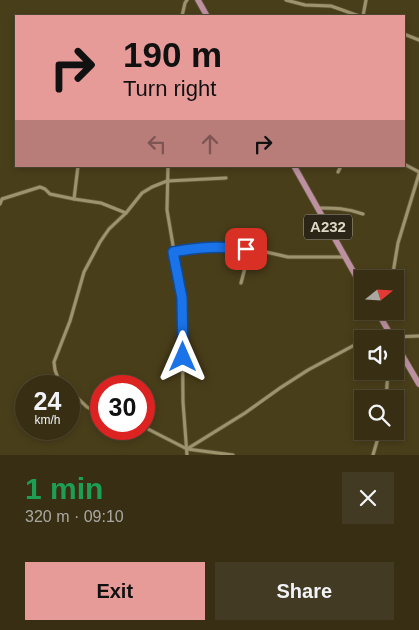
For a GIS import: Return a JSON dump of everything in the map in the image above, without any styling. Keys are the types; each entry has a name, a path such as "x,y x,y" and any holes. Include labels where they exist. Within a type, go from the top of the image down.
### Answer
{"main road":[{"path":"198,0 206,15"},
{"name":"A232","path":"295,167 354,273"},
{"path":"382,320 388,330"},
{"path":"404,359 419,384"}],"street":[{"path":"182,15 187,0"},
{"path":"286,0 331,6 355,15"},
{"path":"363,15 366,0"},
{"path":"405,34 419,40"},
{"path":"394,270 398,243 419,173 405,165"},
{"path":"74,200 78,167"},
{"path":"168,167 167,210 182,298 183,402 187,455"},
{"path":"338,172 340,167"},
{"path":"57,375 54,362 70,322 82,279 100,242 109,229 126,213 142,193 152,187 167,182 226,178"},
{"path":"0,204 2,199 40,187 50,194 74,200 101,203 126,213"},
{"path":"318,208 338,208 362,214"},
{"path":"173,252 226,246 288,257 345,257"},
{"path":"241,283 250,249"},
{"path":"404,340 419,336"},
{"path":"187,449 245,414 308,370 354,345"},
{"path":"80,400 90,408"},
{"path":"155,433 187,449 233,455"},
{"path":"373,455 377,440"}],"route":[{"path":"183,357 182,298 173,252 226,246 246,249"}]}
